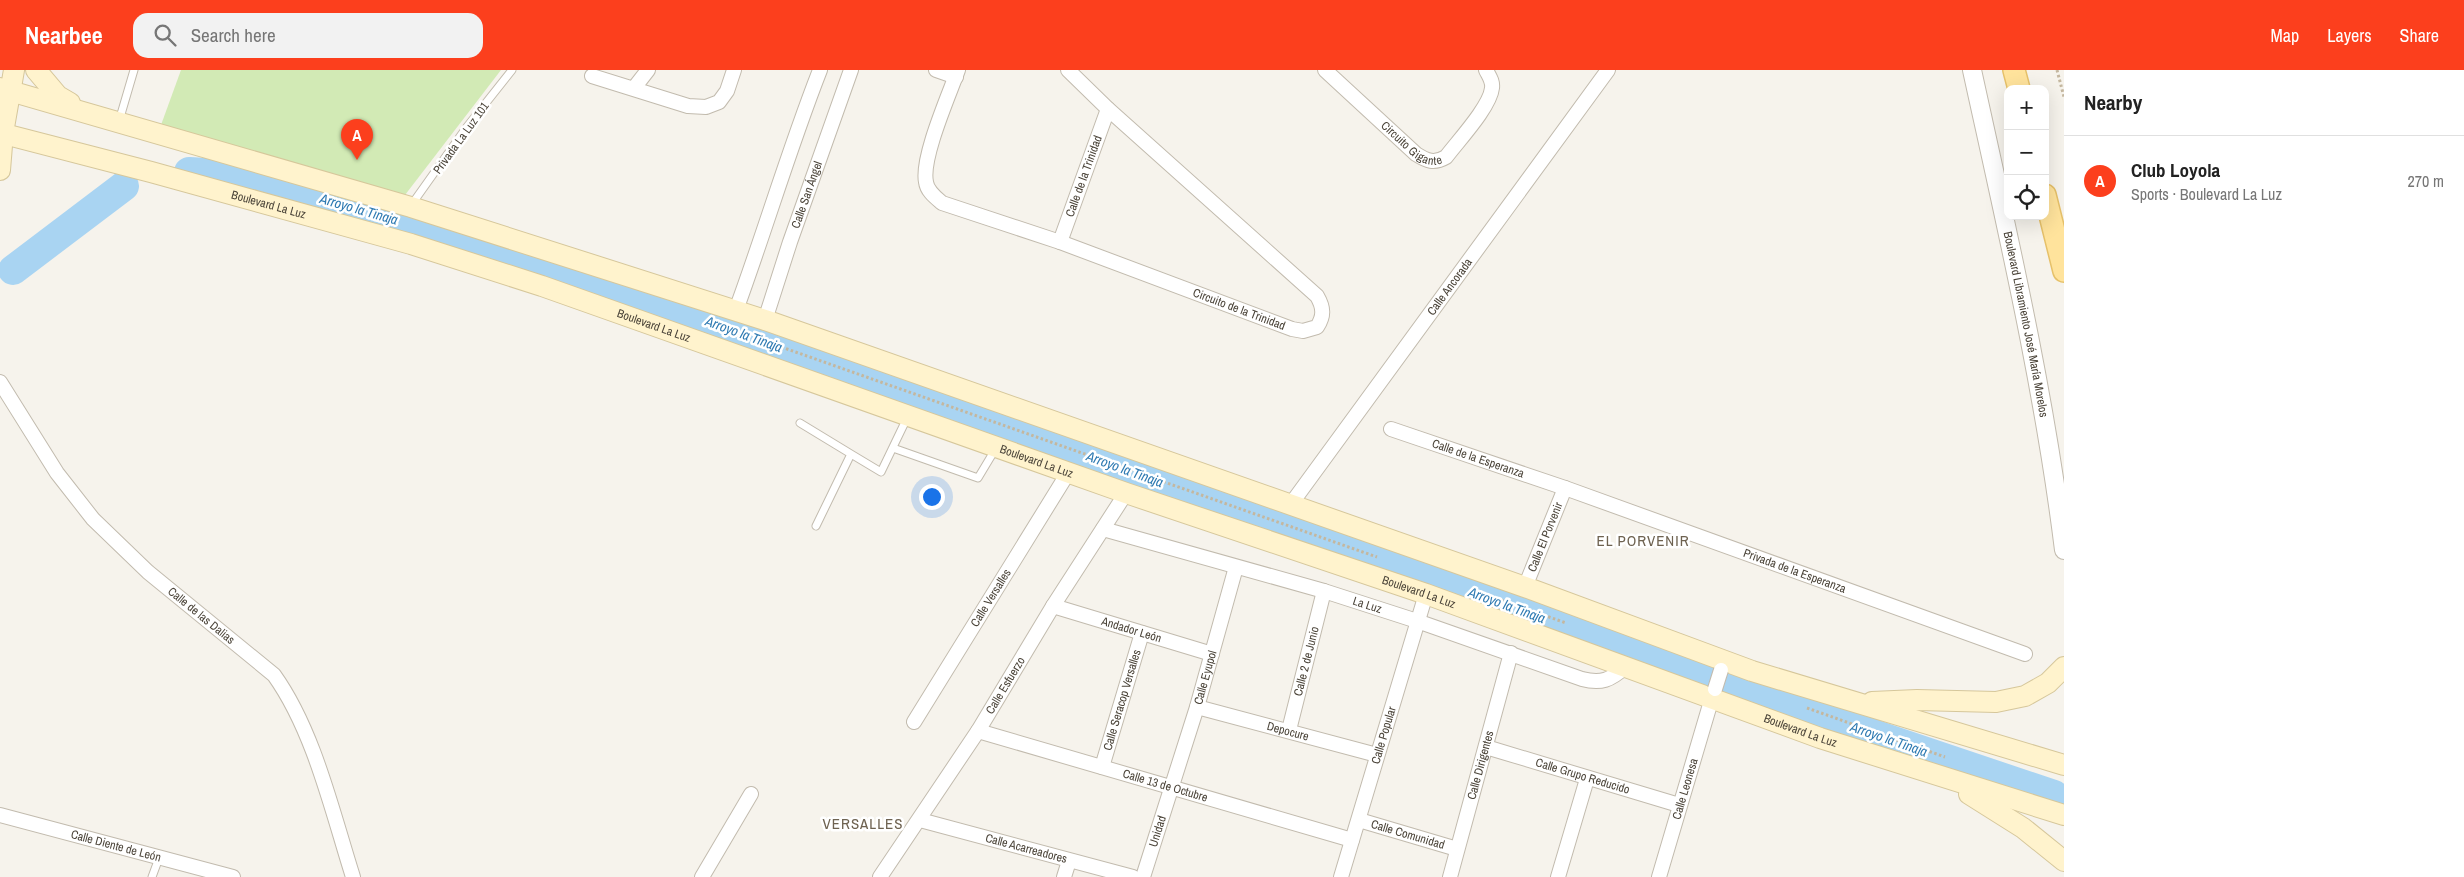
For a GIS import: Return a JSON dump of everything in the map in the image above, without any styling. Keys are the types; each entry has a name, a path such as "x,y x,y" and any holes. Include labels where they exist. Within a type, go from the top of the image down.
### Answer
{"main road":[{"path":"0,170 5,89 14,70"},
{"path":"36,70 58,96 87,113"},
{"path":"2014,70 2018,85"},
{"path":"5,89 411,206 736,310 1526,587 1722,666 1854,702 2064,764"},
{"name":"Boulevard La Luz","path":"2,133 411,244 542,286 1068,473 1426,594 1625,667 1713,694 1820,738 2064,816"},
{"path":"2049,211 2064,271"},
{"path":"1854,702 1917,700 1996,702 2025,696 2048,683 2064,667"},
{"path":"1947,779 2023,828 2064,861"}],"street":[{"path":"634,88 648,70"},
{"path":"592,76 688,106 706,107 719,102 727,91 734,70"},
{"path":"736,310 764,234 799,124 820,70"},
{"name":"Calle San Ángel","path":"765,320 790,242 851,70"},
{"name":"Circuito de la Trinidad","path":"936,70 957,73 929,153 926,182 932,194 942,203 954,209 1060,242 1292,329 1311,330 1317,327 1321,321 1322,304 1317,296 1108,109 1068,70"},
{"name":"Circuito Gigante","path":"1325,70 1416,154 1428,161 1438,162 1446,157 1487,102 1492,91 1492,81 1486,70"},
{"name":"Calle Ancorada","path":"1291,504 1608,70"},
{"name":"Boulevard Libramiento José María Morelos","path":"1972,70 2033,346 2047,425 2064,550"},
{"name":"Calle de la Trinidad","path":"1060,242 1108,109"},
{"name":"Calle de las Dalias","path":"0,382 57,473 93,519 148,572 274,675 289,696 304,728 353,877"},
{"name":"Calle de la Esperanza","path":"1391,429 1565,488"},
{"name":"Calle Versalles","path":"914,722 1068,473"},
{"name":"Calle El Porvenir","path":"1526,587 1565,488"},
{"name":"Privada de la Esperanza","path":"1565,488 2025,654"},
{"name":"Calle Esfuerzo","path":"880,877 978,731 1052,606 1126,493"},
{"name":"La Luz","path":"1103,530 1324,591 1593,682 1606,682 1625,667"},
{"name":"Calle Eyupol","path":"1171,787 1197,706 1236,568"},
{"name":"Calle 2 de Junio","path":"1289,730 1324,591"},
{"name":"Calle Popular","path":"1341,877 1426,594"},
{"name":"Andador León","path":"1052,606 1212,654"},
{"name":"Calle Seracop Versalles","path":"1102,767 1142,633"},
{"name":"Calle Dirigentes","path":"1450,877 1511,653"},
{"name":"Calle Leonesa","path":"1659,877 1722,666"},
{"name":"Depocure","path":"1197,706 1377,755"},
{"name":"Calle 13 de Octubre","path":"978,731 1352,840"},
{"name":"Calle Grupo Reducido","path":"1486,747 1587,779 1679,805"},
{"path":"1558,877 1587,779"},
{"name":"Unidad","path":"1143,877 1171,787"},
{"path":"702,877 750,794"},
{"name":"Calle Diente de León","path":"0,816 233,877"},
{"name":"Calle Acarreadores","path":"920,820 1133,877"},
{"name":"Calle Comunidad","path":"1359,820 1457,849"},
{"path":"1064,877 1069,861"}],"lane":[{"path":"119,122 134,70"},
{"name":"Privada La Luz 101","path":"411,206 466,128 512,70"},
{"path":"800,423 881,472 908,416"},
{"path":"893,448 978,478 996,447"},
{"path":"816,526 851,454"},
{"path":"152,877 159,858"}],"path":[{"path":"2058,70 2064,97"}],"green space":[{"path":"181,70 501,70 405,195 161,125"}],"waterway":[{"name":"Arroyo la Tinaja","path":"189,172 224,174 321,197 566,271 1890,740 2054,795"},
{"name":"Arroyo la Tinaja","path":"13,270 124,186"}],"place":[{"name":"Club Loyola","path":"357,160"}],"district":[{"name":"EL PORVENIR","path":"1643,541"},
{"name":"VERSALLES","path":"863,824"}]}
